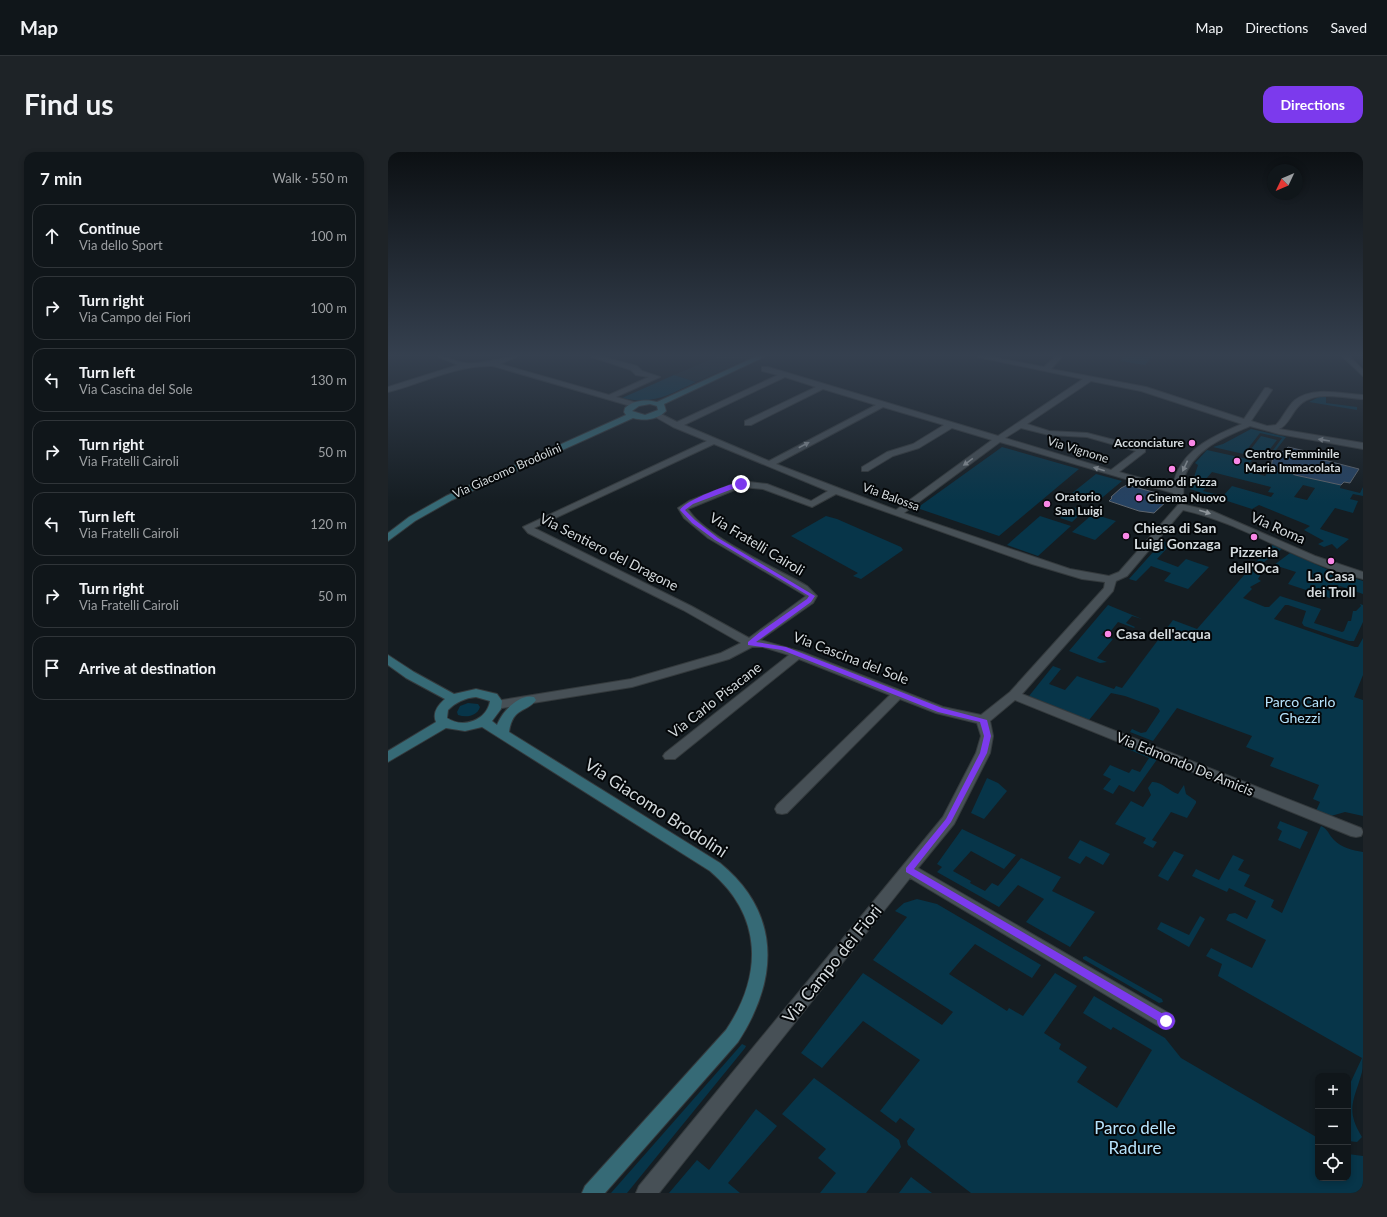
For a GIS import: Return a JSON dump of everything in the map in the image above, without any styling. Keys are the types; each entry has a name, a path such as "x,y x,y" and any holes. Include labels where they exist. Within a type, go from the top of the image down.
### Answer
{"street":[{"path":"633,406 627,410 632,415 646,417 656,414 663,409 660,406"},
{"path":"676,424 717,406"},
{"path":"748,423 783,406"},
{"path":"770,464 880,406"},
{"name":"Via Vignone","path":"883,406 1113,474 1177,491"},
{"path":"898,513 999,439 1050,406"},
{"path":"1193,406 1248,424 1287,434 1363,446"},
{"path":"1248,424 1247,421 1257,406"},
{"path":"1262,428 1279,426 1296,406"},
{"name":"Via Balossa","path":"656,414 714,441 836,491 1026,558 1083,575 1111,579"},
{"name":"Via Giacomo Brodolini","path":"388,538 412,518 449,498 632,415"},
{"path":"983,720 1014,695 1109,589 1111,579 1123,574 1182,507 1177,491 1177,484 1186,462 1191,455 1204,444 1248,424"},
{"path":"864,469 890,454 916,446 951,425"},
{"path":"1021,425 1049,433 1087,435 1142,450 1113,474"},
{"name":"Via Sentiero del Dragone","path":"714,441 528,527 531,530 687,608 750,643"},
{"name":"Via Fratelli Cairoli","path":"750,643 809,601 812,596 716,539 684,513 683,508 737,484 764,486 812,504 836,491"},
{"name":"Via Roma","path":"1182,507 1210,513 1311,558 1363,576"},
{"path":"496,705 632,683 725,656 750,643"},
{"name":"Via Cascina del Sole","path":"750,643 774,646 940,710 983,720"},
{"name":"Via Carlo Pisacane","path":"670,756 798,654"},
{"path":"388,659 410,675 454,699"},
{"path":"482,693 493,697 496,705 494,712 482,721 466,727 457,727 444,723 441,719 442,709 454,699 466,694 482,693"},
{"path":"782,809 898,694"},
{"name":"Via Edmondo De Amicis","path":"1014,695 1356,832"},
{"path":"502,734 503,723 506,717 517,707 530,700"},
{"name":"Via Campo dei Fiori","path":"646,1193 949,820 981,758 987,741 983,720"},
{"name":"Via Giacomo Brodolini","path":"482,721 715,867 732,883 744,898 751,912 758,933 759,952 757,980 754,996 743,1021 732,1036 592,1193"},
{"path":"388,757 444,723"},
{"path":"909,870 1166,1021"}],"green space":[{"path":"1330,406 1357,407 1357,410"},
{"path":"1251,429 1286,437 1270,458 1250,453 1248,455 1213,447 1223,444","holes":["1260,433 1282,438 1268,457 1246,451"]},
{"path":"1261,436 1277,440 1267,453 1251,449"},
{"path":"1002,447 1079,469 999,536 917,508"},
{"path":"1207,450 1252,460 1244,470 1265,476 1271,468 1280,471 1283,469 1290,470 1295,475 1341,485 1340,488 1360,493 1363,487 1363,496 1353,494 1350,499 1358,501 1353,513 1335,508 1320,529 1349,539 1337,549 1332,544 1324,547 1318,544 1324,541 1304,530 1310,526 1259,505 1252,509 1190,489 1198,465 1195,463","holes":["1212,472 1271,487 1268,492 1274,493 1271,497 1232,486 1223,496 1203,491 1212,481 1206,479","1303,485 1315,488 1307,500 1294,497"]},
{"path":"1096,474 1122,481 1097,502 1071,494"},
{"path":"1072,507 1084,511 1072,522 1060,518"},
{"path":"1093,514 1116,521 1095,540 1072,532"},
{"path":"826,516 837,519 901,547 903,550 861,579 853,576 858,573 791,536"},
{"path":"1040,516 1071,526 1038,556 1007,545"},
{"path":"1163,541 1171,544 1157,559 1178,567 1186,559 1209,567 1188,589 1164,581 1171,573 1151,566 1136,581 1129,579"},
{"name":"Parco Carlo Ghezzi","path":"1273,545 1282,549 1252,571 1261,574 1258,579 1261,581 1250,587 1252,589 1243,598 1265,607 1269,607 1280,596 1321,609 1314,623 1342,632 1344,631 1348,621 1351,621 1353,611 1356,611 1361,606 1360,604 1363,605 1363,622 1354,641 1349,641 1304,626 1302,623 1306,611 1288,605 1285,605 1274,619 1355,647 1358,647 1363,638 1363,675 1354,697 1363,700 1363,816 1345,812 1331,816 1316,811 1320,802 1313,799 1319,785 1270,766 1274,758 1246,747 1252,736 1177,708 1153,741 1130,732 1132,729 1141,733 1146,732 1160,711 1158,708 1125,696 1111,693 1089,720 1029,696 1053,666 1061,669 1049,684 1065,690 1077,676 1114,689 1116,686 1122,688 1173,620 1197,629 1252,566 1268,550 1266,549"},
{"path":"1290,553 1331,571 1363,581 1363,594 1340,586 1330,598 1288,584 1296,572 1274,565"},
{"path":"1108,605 1142,619 1132,616 1126,623 1135,627 1134,628 1118,622 1110,632 1105,630 1101,635 1113,639 1097,658 1107,662 1100,663 1069,651"},
{"path":"468,703 478,704 480,707 479,710 471,716 458,715 457,712 460,706"},
{"path":"1125,745 1158,758 1134,792 1119,785 1113,794 1103,789 1111,779 1103,775 1110,765 1129,773 1132,769 1140,772 1149,758 1123,747"},
{"path":"987,778 998,783 1007,791 984,819 971,813"},
{"path":"1152,782 1159,783 1178,794 1184,785 1186,794 1196,801 1187,818 1171,812 1152,840 1157,842 1153,848 1143,843 1146,838 1115,824 1131,801 1143,807 1151,795 1148,788"},
{"path":"1280,821 1308,832 1300,849 1278,840 1282,831 1277,828"},
{"path":"1321,826 1340,845 1363,852 1363,1057 1362,1072 1354,1098 1352,1112 1362,1137 1357,1142 1351,1141 1351,1082 1362,1058 1218,976 1222,964 1206,956 1211,948 1252,968 1266,940 1226,920 1229,914 1235,913 1247,919 1256,901 1229,888 1227,892 1192,876 1196,869 1219,880 1233,855 1244,860 1238,870 1250,875 1244,886 1274,900 1271,907 1282,913"},
{"path":"962,829 1016,855 1004,869 971,851 953,871 971,881 970,883 985,891 992,883 998,886 1021,858 1061,877 1052,891 1095,912 1070,947 1026,922 1044,899 1018,885 999,907 937,872 942,867 937,864"},
{"path":"1080,840 1110,854 1103,865 1086,856 1080,864 1068,858"},
{"path":"1174,851 1184,855 1168,881 1158,876"},
{"name":"Parco delle Radure","path":"917,899 937,904 1041,965 1032,978 975,944 949,974 1007,1011 1009,1008 1023,1016 1055,973 1077,986 1044,1033 1061,1044 1059,1049 1087,1067 1077,1082 1117,1108 1152,1050 1113,1027 1111,1030 1083,1013 1094,996 1165,1038 1181,1058 1315,1136 1315,1181 1351,1181 1351,1154 1363,1156 1363,1193 971,1193 908,1145 907,1141 915,1129 900,1118 896,1123 880,1111 920,1060 863,1021 822,1068 801,1053 863,973 942,1025 953,1012 873,960 907,917 895,911 904,903"},
{"path":"1200,916 1205,919 1189,947 1157,929 1161,922 1189,935"},
{"path":"1086,956 1162,999 1163,1002 1159,1003 1083,959 1083,957"},
{"path":"742,1044 746,1046 745,1048 627,1193 611,1193"},
{"path":"814,1078 899,1140 901,1147 866,1193 820,1193 836,1173 818,1158 826,1149 782,1114"},
{"path":"756,1109 777,1126 728,1183 740,1193 669,1193 697,1160 709,1170"},
{"path":"911,1177 932,1193 899,1193"}],"building":[{"path":"1288,447 1314,453 1320,459 1359,469 1350,483 1344,482 1341,485 1295,475 1283,468 1281,471 1271,468 1273,456 1284,451"},
{"name":"Cinema Nuovo","path":"1127,485 1157,493 1169,499 1154,513 1139,511 1109,501 1112,498 1111,497 1121,488"}],"place":[{"name":"Acconciature","path":"1192,443"},
{"name":"Centro Femminile Maria Immacolata","path":"1237,461"},
{"name":"Profumo di Pizza","path":"1172,469"},
{"name":"Cinema Nuovo","path":"1139,498"},
{"name":"Oratorio San Luigi","path":"1047,504"},
{"name":"Chiesa di San Luigi Gonzaga","path":"1126,536"},
{"name":"Pizzeria dell'Oca","path":"1254,537"},
{"name":"La Casa dei Troll","path":"1331,561"},
{"name":"Casa dell'acqua","path":"1108,634"}],"route":[{"path":"741,484 734,485 687,505 683,508 684,513 716,539 809,592 812,596 809,601 750,643 763,644 784,649 940,710 983,720 987,741 983,753 949,820 909,870 1166,1021"}]}
